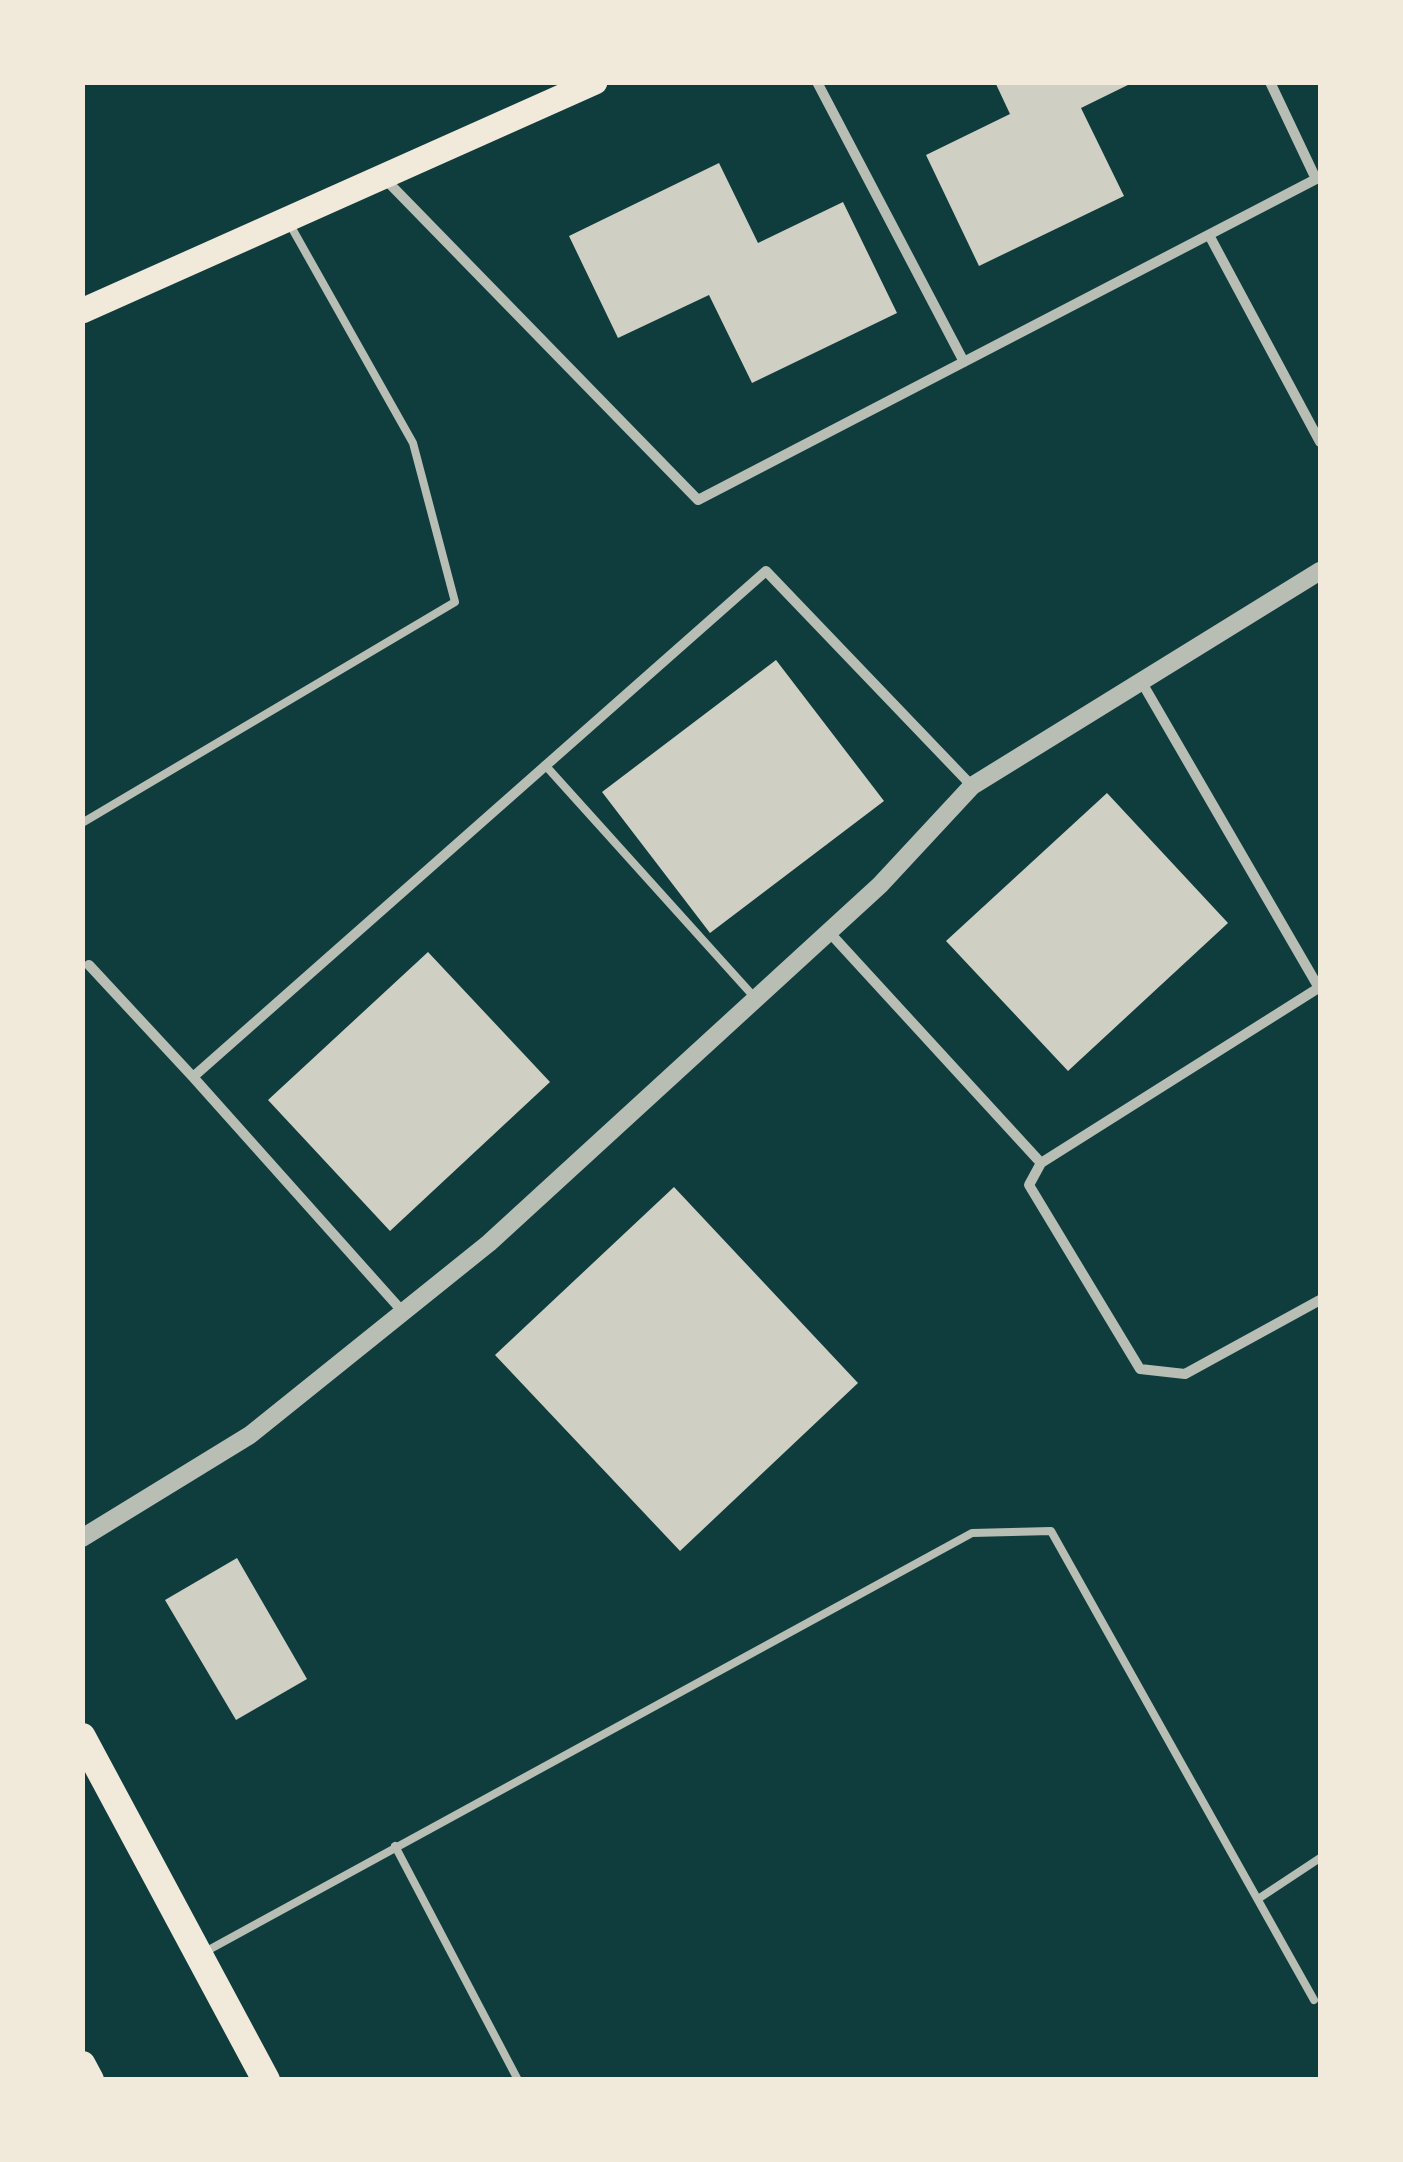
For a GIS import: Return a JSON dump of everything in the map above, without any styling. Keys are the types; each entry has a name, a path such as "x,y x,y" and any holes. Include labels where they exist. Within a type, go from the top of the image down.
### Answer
{"highway":[{"path":"82,1737 266,2080"},
{"path":"82,2065 90,2080"}],"main road":[{"path":"82,311 594,82"}],"street":[{"path":"818,82 964,362"},
{"path":"382,176 698,500 1318,178 1270,82"},
{"path":"1209,235 1320,442"},
{"path":"193,1077 766,571 972,786"},
{"path":"82,1538 250,1435 489,1243 880,885 972,786 1320,571"},
{"path":"1141,681 1320,988 1041,1163 1029,1186 1140,1369 1185,1374 1320,1300"},
{"path":"829,932 1041,1163"},
{"path":"89,965 402,1312"}],"lane":[{"path":"82,823 455,602 413,443 287,219"},
{"path":"545,766 756,999"},
{"path":"200,1955 972,1533 1051,1531 1314,2000"},
{"path":"395,1846 518,2080"},
{"path":"1258,1899 1320,1858"}],"building":[{"path":"995,82 1134,82 1081,108 1124,196 979,266 926,155 1010,114"},
{"path":"719,163 758,243 843,202 897,313 752,383 709,295 618,338 569,236"},
{"path":"776,660 884,801 710,933 602,792"},
{"path":"1107,793 1228,923 1068,1071 946,941"},
{"path":"428,952 550,1082 390,1231 268,1100"},
{"path":"674,1187 858,1383 680,1551 495,1355"},
{"path":"237,1558 307,1679 236,1720 165,1600"}]}
